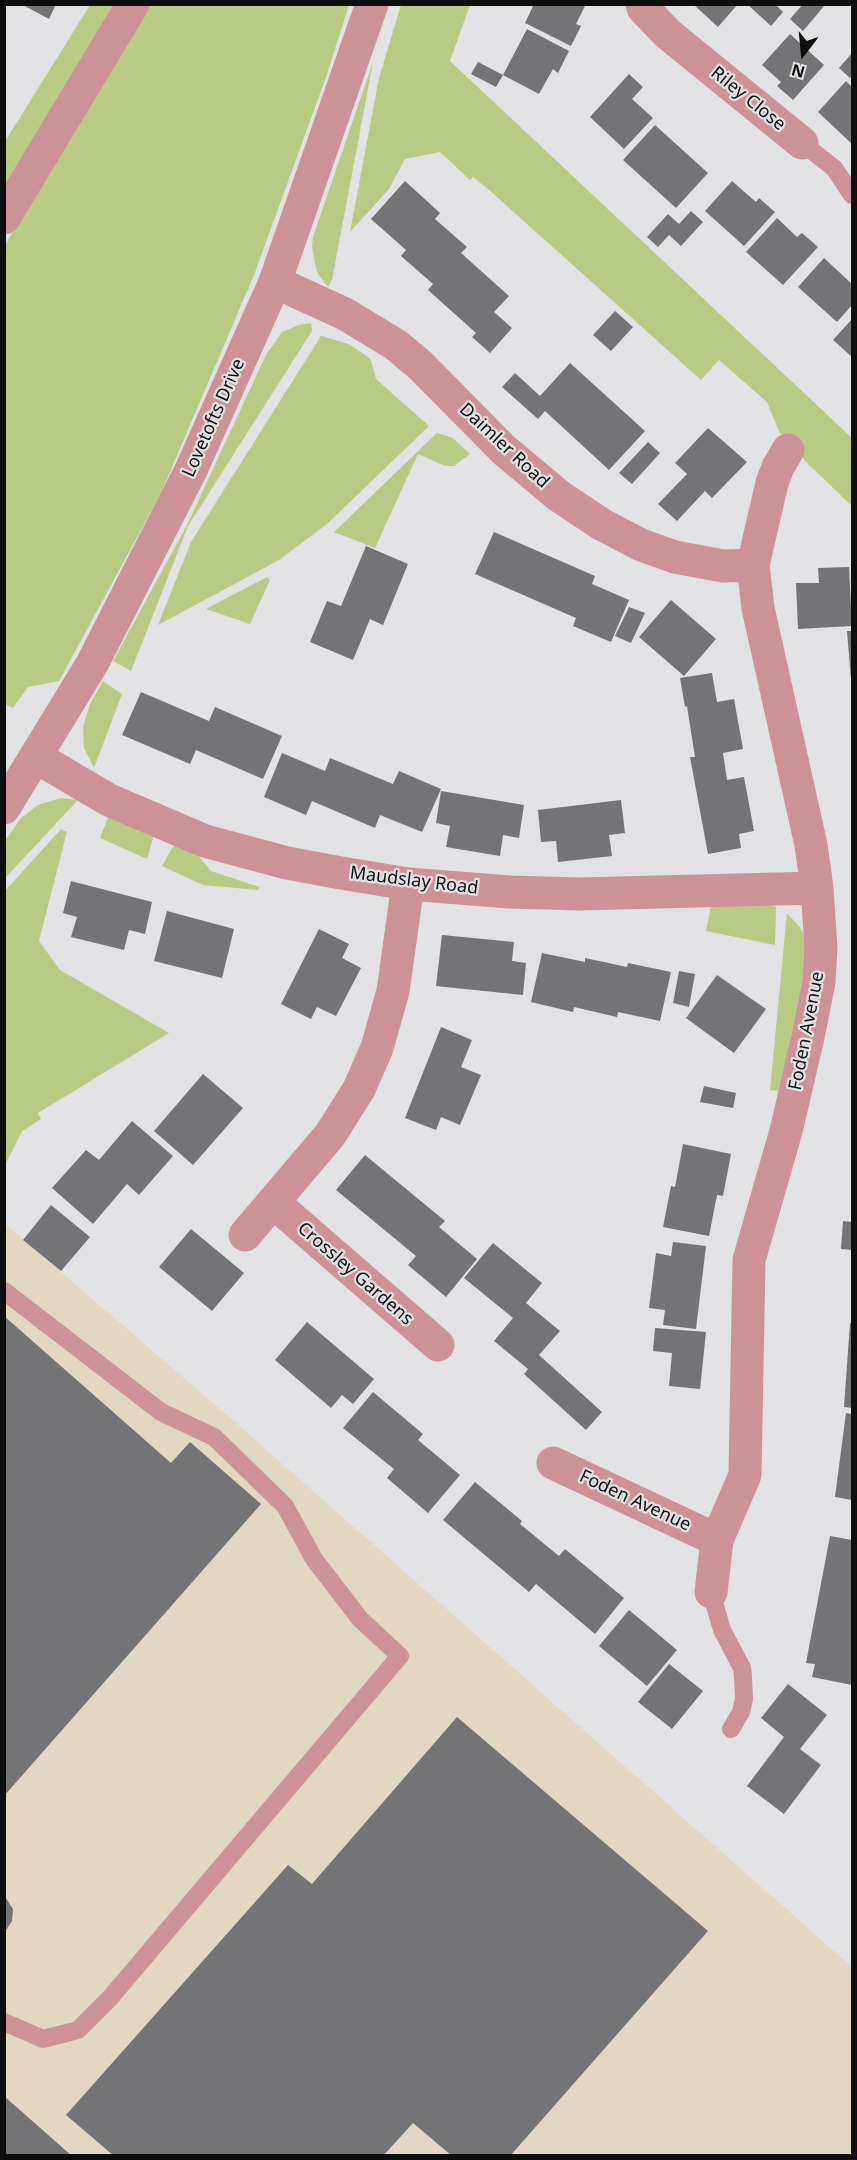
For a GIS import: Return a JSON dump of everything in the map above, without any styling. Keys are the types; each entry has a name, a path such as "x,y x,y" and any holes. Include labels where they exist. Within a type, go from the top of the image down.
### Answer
{"street":[{"path":"4,218 133,4"},
{"name":"Lovetofts Drive","path":"4,808 92,664 191,470 275,282 372,4"},
{"name":"Riley Close","path":"642,4 643,8 668,34 802,143"},
{"name":"Daimler Road","path":"275,282 345,314 396,345 420,365 504,450 559,496 601,524 641,545 675,557 723,566 753,565"},
{"name":"Foden Avenue","path":"711,1592 717,1540 745,1475 749,1260 786,1131 819,982 821,948 817,888 811,845 758,608 753,565 772,483 788,450"},
{"name":"Maudslay Road","path":"36,757 109,800 205,841 287,863 408,884 510,892 579,894 817,888"},
{"path":"245,1235 330,1135 359,1089 368,1070 386,1023 393,991 408,884"},
{"name":"Crossley Gardens","path":"273,1202 438,1345"},
{"name":"Foden Avenue","path":"553,1463 717,1540"}],"lane":[{"name":"Riley Close","path":"802,143 834,168 852,195"},
{"path":"4,1291 161,1412 214,1437 285,1506 314,1558 353,1610 400,1656 110,1998 78,2030 43,2039 4,2022"},
{"path":"711,1592 722,1630 742,1668 744,1677 744,1699 741,1712 731,1729"}],"shaded area":[{"path":"4,1223 228,1416 852,1967 852,2155 5,2155"}],"green space":[{"path":"90,5 121,5 5,197 4,143"},
{"path":"146,5 349,5 326,77 254,275 161,493 59,681 28,687 13,708 5,704 5,245"},
{"path":"401,5 470,5 450,61 852,438 852,506 808,464 779,431 767,402 719,360 701,380 488,189 473,177 470,180 440,152 405,159 389,189 350,232 379,78"},
{"path":"373,62 332,280 328,287 318,274 315,264 313,237"},
{"path":"311,323 312,331 188,526 131,671 113,661 187,525 266,355 282,332"},
{"path":"321,336 349,344 368,357 376,379 429,426 327,524 279,560 158,625 191,542"},
{"path":"437,433 453,438 470,454 454,466 445,466 418,454 375,548 334,532"},
{"path":"267,577 270,580 250,624 206,609"},
{"path":"103,681 122,694 94,768 84,748 83,727 90,704"},
{"path":"61,798 78,800 5,878 5,841 21,818 38,805"},
{"path":"109,815 154,835 147,859 100,838"},
{"path":"61,829 67,832 39,941 60,970 169,1033 38,1113 41,1119 22,1131 5,1165 5,891"},
{"path":"174,845 196,853 211,871 259,887 258,890 203,885 162,866"},
{"path":"763,903 776,907 775,945 706,931 711,906"},
{"path":"787,913 802,930 805,941 805,963 794,1034 778,1091 770,1090"}],"building":[{"path":"21,4 56,4 49,19"},
{"path":"534,4 586,4 576,24 581,26 571,46 525,23"},
{"path":"693,4 738,4 718,27"},
{"path":"747,4 775,4 783,12 771,26"},
{"path":"803,4 825,5 803,31 790,19"},
{"path":"527,29 569,51 558,73 553,69 539,94 503,75"},
{"path":"790,34 824,65 793,100 777,86 781,82 762,65"},
{"path":"852,53 852,76 850,78 839,68"},
{"path":"478,62 503,75 496,87 471,74"},
{"path":"629,74 643,87 632,99 653,118 624,149 590,117"},
{"path":"846,81 852,87 852,144 818,112"},
{"path":"655,125 708,173 676,208 623,160"},
{"path":"405,181 440,213 435,219 467,247 461,253 509,296 494,312 512,328 490,353 472,337 476,333 428,290 433,284 401,256 406,250 371,219"},
{"path":"732,181 756,202 759,198 775,212 744,246 705,211"},
{"path":"691,211 703,222 681,246 669,235 658,247 647,237 668,214 679,224"},
{"path":"777,218 797,237 802,233 818,247 783,285 746,252"},
{"path":"824,258 852,284 852,305 837,322 798,287"},
{"path":"615,311 633,327 611,351 593,335"},
{"path":"852,319 852,357 833,340"},
{"path":"570,363 645,431 609,470 545,411 538,419 502,387 515,373 540,396"},
{"path":"708,428 747,462 712,498 705,491 677,521 658,504 687,474 675,463"},
{"path":"648,442 660,453 632,484 619,473"},
{"path":"494,532 595,576 592,584 629,600 611,642 573,626 576,618 475,574"},
{"path":"366,546 408,564 383,625 370,619 353,660 310,642 327,601 341,606"},
{"path":"849,567 852,626 798,629 796,583 819,583 818,568"},
{"path":"671,600 716,639 684,676 639,637"},
{"path":"629,607 645,613 631,643 615,636"},
{"path":"847,631 852,631 852,680 851,680"},
{"path":"712,673 717,702 734,699 743,749 723,753 727,780 744,777 754,831 739,834 741,848 708,854 690,757 695,757 680,678"},
{"path":"141,692 209,721 215,707 282,736 263,779 196,750 190,764 122,735"},
{"path":"282,753 325,771 330,758 393,784 399,771 441,789 422,832 380,815 375,828 312,801 306,815 264,797"},
{"path":"441,791 524,805 519,838 503,835 500,856 446,847 450,826 436,823"},
{"path":"621,800 625,833 609,835 612,856 558,862 556,841 541,842 538,810"},
{"path":"71,881 152,902 145,934 129,930 124,950 71,937 77,917 63,913"},
{"path":"167,911 234,929 222,978 154,961"},
{"path":"319,929 349,944 342,958 361,968 336,1016 317,1007 311,1019 281,1004"},
{"path":"442,935 514,942 512,961 526,963 523,995 436,986"},
{"path":"542,953 585,962 585,958 627,967 628,963 671,972 660,1021 618,1012 617,1017 574,1007 573,1012 531,1002"},
{"path":"679,971 695,974 689,1007 673,1003"},
{"path":"717,975 766,1009 734,1053 686,1018"},
{"path":"441,1027 472,1040 461,1067 481,1075 460,1125 441,1117 436,1130 405,1118"},
{"path":"203,1074 243,1108 193,1165 154,1131"},
{"path":"704,1086 736,1093 733,1108 700,1102"},
{"path":"132,1121 173,1156 139,1195 127,1184 93,1224 52,1188 86,1150 99,1160"},
{"path":"683,1144 731,1154 723,1196 717,1195 709,1236 663,1227 671,1186 675,1187"},
{"path":"365,1155 445,1221 439,1227 477,1259 446,1297 408,1265 416,1256 336,1190"},
{"path":"51,1205 90,1237 61,1271 23,1240"},
{"path":"843,1221 852,1222 852,1250 841,1249"},
{"path":"191,1229 244,1273 212,1311 159,1267"},
{"path":"673,1242 706,1246 696,1329 663,1325 665,1310 649,1308 656,1253 671,1256"},
{"path":"493,1243 542,1283 526,1303 560,1331 539,1355 602,1412 586,1430 524,1374 528,1369 494,1341 513,1318 464,1278"},
{"path":"4,1316 171,1463 190,1442 261,1504 4,1796"},
{"path":"307,1322 374,1379 353,1404 342,1395 331,1408 275,1360"},
{"path":"850,1323 852,1324 852,1408 844,1407"},
{"path":"655,1328 706,1332 700,1389 669,1386 672,1353 653,1351"},
{"path":"373,1392 423,1434 418,1440 460,1475 428,1513 387,1478 394,1469 343,1428"},
{"path":"846,1413 852,1414 852,1500 835,1497"},
{"path":"475,1482 522,1521 520,1524 559,1556 565,1549 624,1598 595,1634 536,1584 529,1592 443,1520"},
{"path":"830,1536 852,1540 852,1685 812,1677 815,1664 806,1663"},
{"path":"629,1610 677,1650 647,1686 599,1646"},
{"path":"669,1664 703,1691 672,1729 638,1702"},
{"path":"788,1684 827,1715 800,1749 821,1765 784,1814 747,1786 784,1737 761,1718"},
{"path":"457,1717 708,1931 510,2156 452,2156 413,2123 383,2156 114,2156 66,2115 288,1865 312,1884"},
{"path":"4,1895 13,1909 12,1921 4,1933"},
{"path":"4,2096 72,2156 4,2156"}]}
